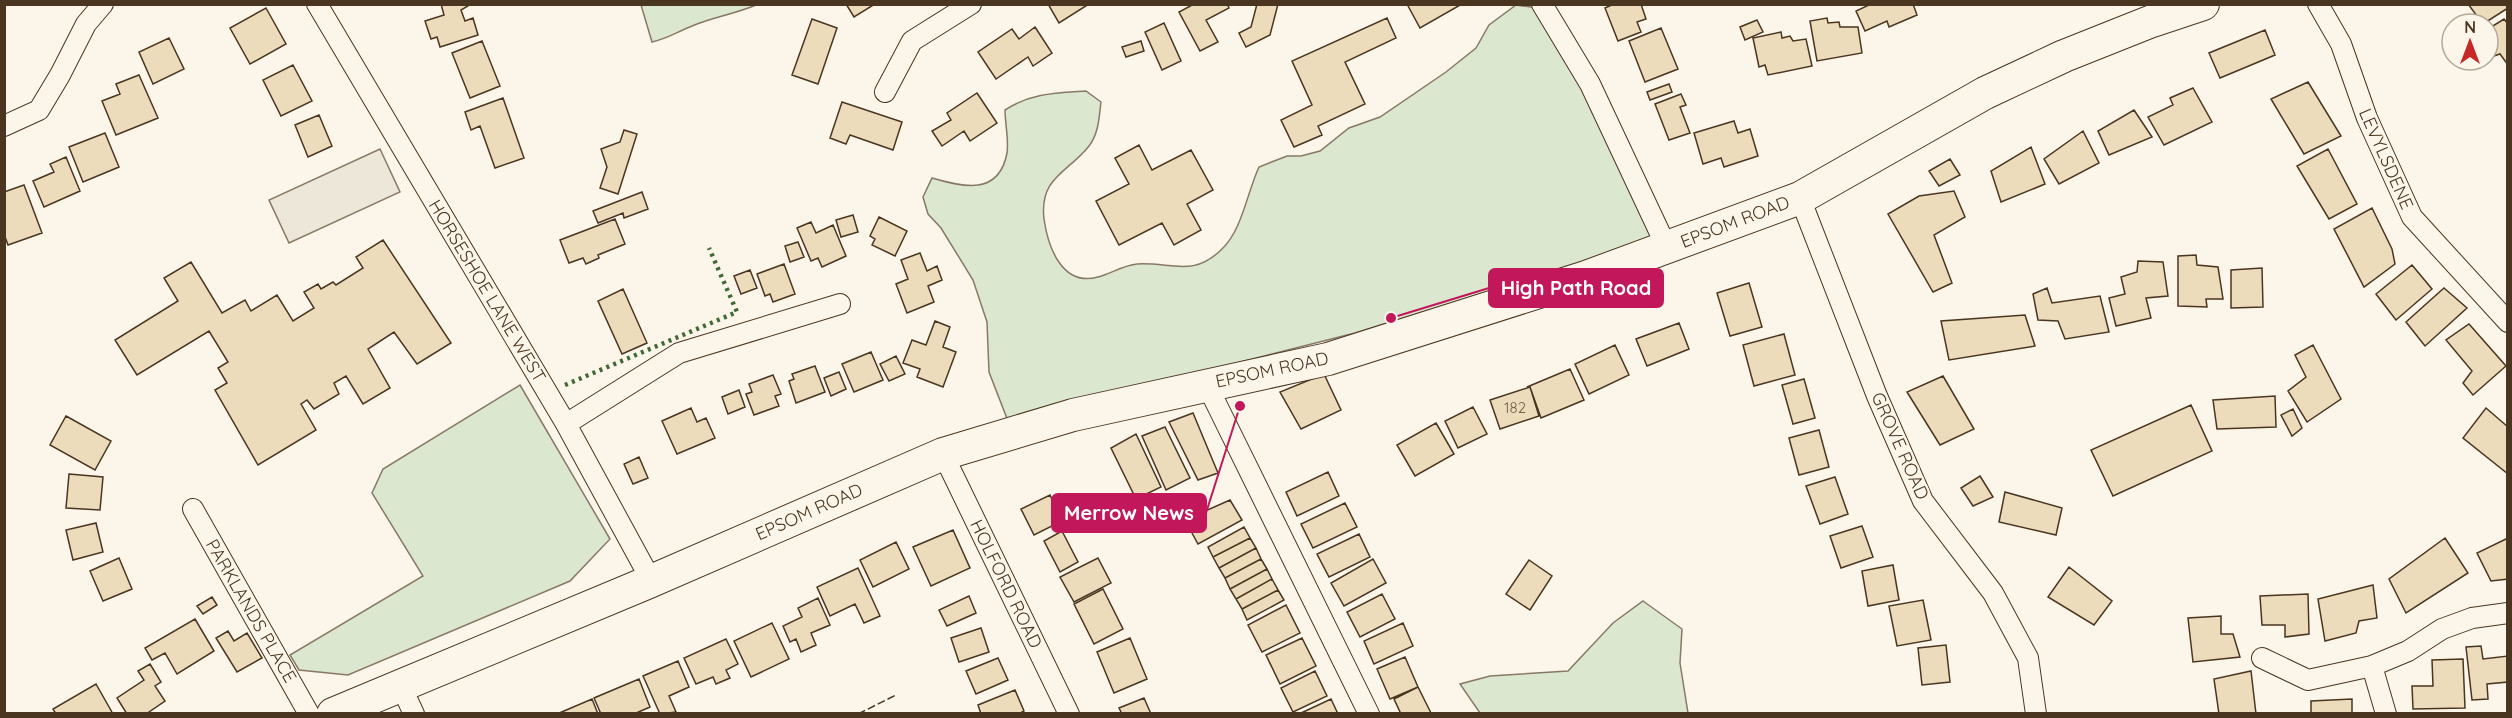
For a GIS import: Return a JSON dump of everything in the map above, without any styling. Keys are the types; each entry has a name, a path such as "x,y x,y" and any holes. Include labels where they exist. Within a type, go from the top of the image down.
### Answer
{"main road":[{"name":"EPSOM ROAD","path":"333,714 400,684 649,582 943,454 1073,415 1328,359 1586,277 1800,198 1985,93 2075,52 2152,21 2203,4"}],"street":[{"path":"4,126 39,110 86,24 103,4"},
{"name":"HORSESHOE LANE WEST","path":"317,4 566,424 645,569 649,582"},
{"path":"885,92 912,41 971,4"},
{"path":"1542,4 1590,84 1667,248"},
{"name":"LEVYLSDENE","path":"2318,4 2342,44 2367,118 2412,218 2508,322"},
{"name":"GROVE ROAD","path":"1800,198 1877,396 1923,501 1993,593 2028,658 2036,714"},
{"path":"566,424 679,353 840,304"},
{"path":"1207,385 1369,714"},
{"name":"HOLFORD ROAD","path":"943,454 1069,714"},
{"name":"PARKLANDS PLACE","path":"193,509 309,714"},
{"path":"2262,658 2308,680 2372,666 2408,651 2442,628 2472,618 2508,613"},
{"path":"2372,666 2386,714"},
{"path":"400,684 414,714"}],"green space":[{"path":"641,4 756,5 700,23 652,42"},
{"path":"1516,5 1545,9 1662,237 1355,333 1008,421 989,372 987,322 973,280 941,228 928,214 923,197 932,178 956,184 978,185 996,176 1003,167 1007,153 1005,110 1024,100 1064,92 1086,91 1101,102 1095,136 1081,155 1057,176 1046,194 1044,219 1046,230 1053,252 1066,270 1086,279 1137,264 1192,266 1211,258 1229,241 1235,232 1259,167 1287,156 1301,156 1320,151 1349,128 1380,117 1446,72 1476,48 1489,25"},
{"path":"520,385 610,539 570,581 348,675 299,670 290,655 423,576 372,493 383,469"},
{"path":"1643,601 1682,629 1680,663 1688,713 1480,713 1460,684 1490,676 1568,671 1613,623"}],"shaded area":[{"path":"380,149 400,192 289,243 269,200"}],"building":[{"path":"441,4 471,4 461,10 465,21 473,18 478,35 440,47 437,37 431,39 425,21 444,15"},
{"path":"846,4 875,4 854,17"},
{"path":"1048,4 1089,4 1059,23"},
{"path":"1194,4 1227,4 1229,8 1206,20 1218,42 1200,51 1179,12"},
{"path":"1257,4 1278,4 1270,35 1246,47 1239,33 1251,27"},
{"path":"1407,4 1462,4 1420,28"},
{"path":"1614,4 1641,4 1646,19 1637,22 1641,32 1618,41 1605,8"},
{"path":"1871,4 1913,4 1917,15 1889,27 1887,21 1865,31 1856,11"},
{"path":"2468,4 2508,4 2508,8 2500,13 2474,12"},
{"path":"266,8 286,44 250,64 230,28"},
{"path":"1387,18 1396,38 1345,62 1365,104 1318,126 1322,135 1294,147 1281,120 1312,105 1292,61"},
{"path":"1827,18 1828,23 1839,22 1840,27 1858,27 1862,53 1817,61 1810,21"},
{"path":"812,19 837,28 818,84 792,75"},
{"path":"2504,19 2508,24 2508,65 2500,54 2500,22"},
{"path":"1757,20 1763,32 1745,40 1740,27"},
{"path":"1164,23 1181,61 1162,70 1145,32"},
{"path":"1035,27 1052,53 1033,66 1028,57 996,79 978,52 1012,29 1019,39"},
{"path":"1661,28 1678,69 1645,82 1629,41"},
{"path":"2265,30 2275,55 2220,78 2209,53"},
{"path":"1781,32 1782,38 1790,36 1793,41 1806,39 1812,66 1768,75 1765,65 1759,67 1753,38"},
{"path":"169,38 184,69 153,84 139,52"},
{"path":"482,41 500,86 470,98 452,53"},
{"path":"1141,41 1144,51 1126,57 1122,47"},
{"path":"293,65 312,101 281,116 263,80"},
{"path":"139,75 158,118 116,135 102,101 120,94 116,84"},
{"path":"2308,82 2341,136 2304,154 2271,99"},
{"path":"1669,84 1672,92 1650,100 1647,92"},
{"path":"2193,88 2212,122 2164,145 2148,117 2173,105 2170,98"},
{"path":"977,93 997,123 970,141 964,131 942,146 932,131 951,120 947,113"},
{"path":"1681,94 1686,105 1680,107 1690,133 1669,140 1655,104"},
{"path":"503,98 524,158 495,168 480,126 471,130 465,112"},
{"path":"842,102 902,122 893,150 850,135 846,144 830,138"},
{"path":"2134,110 2152,137 2109,155 2098,131"},
{"path":"319,115 332,146 308,157 295,125"},
{"path":"1734,121 1738,133 1750,129 1758,156 1724,167 1721,158 1703,164 1694,133"},
{"path":"624,130 637,134 618,194 600,188 607,167 601,149 620,142"},
{"path":"2083,131 2099,163 2059,184 2044,159"},
{"path":"105,133 119,167 83,182 69,147"},
{"path":"1139,145 1152,170 1191,150 1213,190 1187,204 1201,230 1174,245 1162,223 1119,245 1096,201 1129,184 1115,158"},
{"path":"2031,147 2045,184 2001,202 1991,171"},
{"path":"2328,149 2357,204 2329,219 2297,166"},
{"path":"66,157 80,191 44,207 33,181 54,172 50,164"},
{"path":"1950,159 1960,175 1939,186 1929,171"},
{"path":"24,185 42,233 8,245 4,234 4,192"},
{"path":"1954,191 1965,217 1934,235 1952,283 1933,292 1888,214 1919,196"},
{"path":"642,192 648,209 624,218 623,213 598,223 593,211"},
{"path":"2372,208 2392,249 2395,264 2364,287 2334,229"},
{"path":"853,215 858,232 841,237 836,220"},
{"path":"879,217 907,231 895,256 872,245 875,239 870,236"},
{"path":"615,219 625,244 598,255 599,258 586,264 583,258 569,263 560,240"},
{"path":"811,222 816,233 833,225 846,256 822,267 818,258 811,261 797,228"},
{"path":"383,240 451,343 417,364 394,332 368,349 390,388 363,404 346,376 334,383 339,394 314,409 307,400 301,404 316,430 258,465 215,390 227,383 218,368 228,362 209,331 137,375 115,340 178,301 164,278 191,262 222,313 245,300 251,311 277,295 293,321 314,308 304,292 318,284 321,289 333,282 336,285 363,268 356,257"},
{"path":"798,242 804,257 790,262 785,246"},
{"path":"920,253 927,271 937,266 942,280 928,286 934,302 907,313 896,284 908,279 901,260"},
{"path":"2196,255 2197,265 2218,267 2223,299 2206,299 2207,307 2178,306 2178,256"},
{"path":"2138,261 2163,262 2168,296 2146,298 2151,318 2116,326 2109,298 2125,294 2121,277 2137,272"},
{"path":"784,264 795,294 773,302 770,294 765,296 757,274"},
{"path":"2412,265 2432,289 2396,320 2376,294"},
{"path":"2262,268 2263,307 2231,308 2231,270"},
{"path":"750,270 757,288 741,294 734,276"},
{"path":"1749,283 1762,327 1730,336 1717,293"},
{"path":"2047,288 2052,303 2100,296 2109,332 2065,339 2058,321 2038,320 2033,294"},
{"path":"2444,288 2467,308 2425,346 2406,322"},
{"path":"623,289 647,343 622,354 598,301"},
{"path":"2025,315 2035,346 1949,360 1941,321"},
{"path":"935,321 950,327 943,347 956,352 943,387 917,377 920,369 903,363 912,340 926,345"},
{"path":"1679,323 1689,349 1647,366 1636,339"},
{"path":"2469,324 2506,366 2473,395 2463,383 2472,371 2446,340"},
{"path":"1784,334 1795,375 1754,386 1743,345"},
{"path":"1615,345 1629,375 1589,394 1575,364"},
{"path":"2313,345 2341,399 2307,422 2288,391 2306,377 2295,355"},
{"path":"871,352 883,380 854,392 842,364"},
{"path":"896,356 905,374 889,381 880,364"},
{"path":"815,366 825,392 796,403 789,381 794,379 792,374"},
{"path":"1570,369 1584,400 1541,418 1530,387 1527,387"},
{"path":"839,372 846,389 831,396 824,378"},
{"path":"1324,374 1341,410 1301,429 1280,392"},
{"path":"773,375 781,394 775,396 779,406 754,415 746,394 752,392 749,384"},
{"path":"1943,376 1974,429 1940,445 1907,392"},
{"path":"1804,379 1815,418 1793,424 1782,385"},
{"path":"1530,387 1539,416 1500,429 1490,400"},
{"path":"739,390 745,407 728,414 722,397"},
{"path":"2275,396 2276,427 2217,429 2213,400"},
{"path":"2191,405 2212,451 2113,496 2091,450"},
{"path":"1473,407 1487,434 1458,448 1445,421"},
{"path":"691,408 697,422 706,418 715,438 677,454 662,421"},
{"path":"2486,408 2508,427 2508,474 2463,438"},
{"path":"2293,409 2302,428 2292,436 2281,415"},
{"path":"1193,413 1218,473 1198,480 1169,422"},
{"path":"66,416 111,441 95,470 50,445"},
{"path":"1436,423 1454,454 1415,476 1397,445"},
{"path":"1165,427 1190,478 1166,490 1142,436"},
{"path":"1819,430 1829,467 1799,475 1789,438"},
{"path":"1136,434 1161,487 1136,499 1111,448"},
{"path":"639,457 648,478 633,484 624,464"},
{"path":"1328,472 1339,496 1297,516 1286,492"},
{"path":"69,474 103,477 100,510 66,508"},
{"path":"1980,476 1993,497 1973,506 1961,488"},
{"path":"1835,477 1848,514 1820,524 1806,486"},
{"path":"2005,492 2062,508 2056,535 1999,522"},
{"path":"1050,495 1062,521 1034,535 1021,509"},
{"path":"1230,500 1242,520 1198,544 1185,520"},
{"path":"1345,503 1357,527 1313,548 1301,524"},
{"path":"96,523 103,552 73,560 66,530"},
{"path":"1862,526 1873,557 1841,568 1830,536"},
{"path":"1244,527 1250,538 1213,557 1208,547"},
{"path":"953,530 970,568 931,586 913,547"},
{"path":"1062,531 1078,562 1060,572 1044,541"},
{"path":"1359,534 1370,557 1329,577 1317,554"},
{"path":"1250,538 1256,548 1219,568 1213,557"},
{"path":"2445,538 2468,573 2406,613 2389,579"},
{"path":"2508,538 2508,579 2491,581 2477,553"},
{"path":"896,542 909,569 873,587 860,560"},
{"path":"1256,548 1261,559 1225,578 1219,568"},
{"path":"119,558 132,589 103,601 90,571"},
{"path":"1098,558 1111,583 1074,602 1060,577"},
{"path":"1261,559 1267,569 1230,589 1225,578"},
{"path":"1373,559 1386,583 1344,606 1331,583"},
{"path":"1529,560 1552,576 1530,610 1506,594"},
{"path":"1893,565 1899,600 1868,606 1862,571"},
{"path":"2069,567 2112,601 2094,625 2048,597"},
{"path":"858,568 880,616 864,623 855,604 830,616 817,587"},
{"path":"1267,569 1272,579 1236,599 1230,589"},
{"path":"1272,579 1278,590 1242,609 1236,599"},
{"path":"2373,585 2377,618 2359,621 2356,633 2325,641 2318,599"},
{"path":"1103,589 1123,629 1094,644 1074,604"},
{"path":"1278,590 1284,600 1247,620 1242,609"},
{"path":"1382,594 1395,619 1360,637 1347,612"},
{"path":"2308,594 2309,634 2285,637 2285,625 2262,625 2260,596"},
{"path":"969,596 976,613 947,626 939,610"},
{"path":"212,597 217,605 203,614 197,606"},
{"path":"818,598 830,625 811,633 816,645 801,652 796,639 790,642 783,626 802,617 798,608"},
{"path":"1923,600 1931,640 1897,646 1889,606"},
{"path":"1286,605 1300,633 1262,652 1248,625"},
{"path":"2221,616 2221,634 2233,634 2240,657 2193,662 2188,618"},
{"path":"195,619 214,651 177,674 165,653 152,660 145,648"},
{"path":"772,623 789,659 751,677 734,641"},
{"path":"1403,623 1413,646 1374,664 1364,641"},
{"path":"981,628 989,652 959,662 951,638"},
{"path":"228,631 234,641 247,633 262,658 237,672 216,638"},
{"path":"1130,638 1147,679 1114,693 1097,652"},
{"path":"1302,638 1316,666 1280,684 1266,655"},
{"path":"726,639 738,664 726,670 730,678 716,684 713,677 696,684 684,658"},
{"path":"1946,645 1950,682 1922,685 1918,648"},
{"path":"2481,646 2483,659 2508,656 2508,682 2487,684 2488,699 2472,700 2466,647"},
{"path":"1405,657 1418,687 1390,699 1377,669"},
{"path":"998,658 1008,680 976,694 966,671"},
{"path":"2463,659 2465,708 2413,709 2412,686 2433,686 2432,660"},
{"path":"678,661 689,687 669,696 676,712 660,714 643,676"},
{"path":"150,664 161,682 155,686 165,701 146,714 127,714 117,698 144,680 138,671"},
{"path":"1315,671 1327,696 1293,712 1281,688"},
{"path":"2251,671 2256,714 2219,714 2214,679"},
{"path":"639,679 650,707 634,714 601,714 594,698"},
{"path":"96,684 113,714 56,714 53,709"},
{"path":"1418,687 1431,713 1401,714 1394,699"},
{"path":"1015,690 1024,711 1019,714 981,714 978,705"},
{"path":"1144,698 1151,714 1122,714 1119,708"},
{"path":"592,699 598,714 557,714"},
{"path":"1331,699 1338,714 1299,714"},
{"path":"2352,699 2352,714 2311,714 2311,701"}],"hedge":[{"path":"565,385 737,312 709,248"}],"fence":[{"path":"858,714 896,695"}],"place":[{"name":"High Path Road","path":"1391,318"},
{"name":"Merrow News","path":"1240,406"}]}
